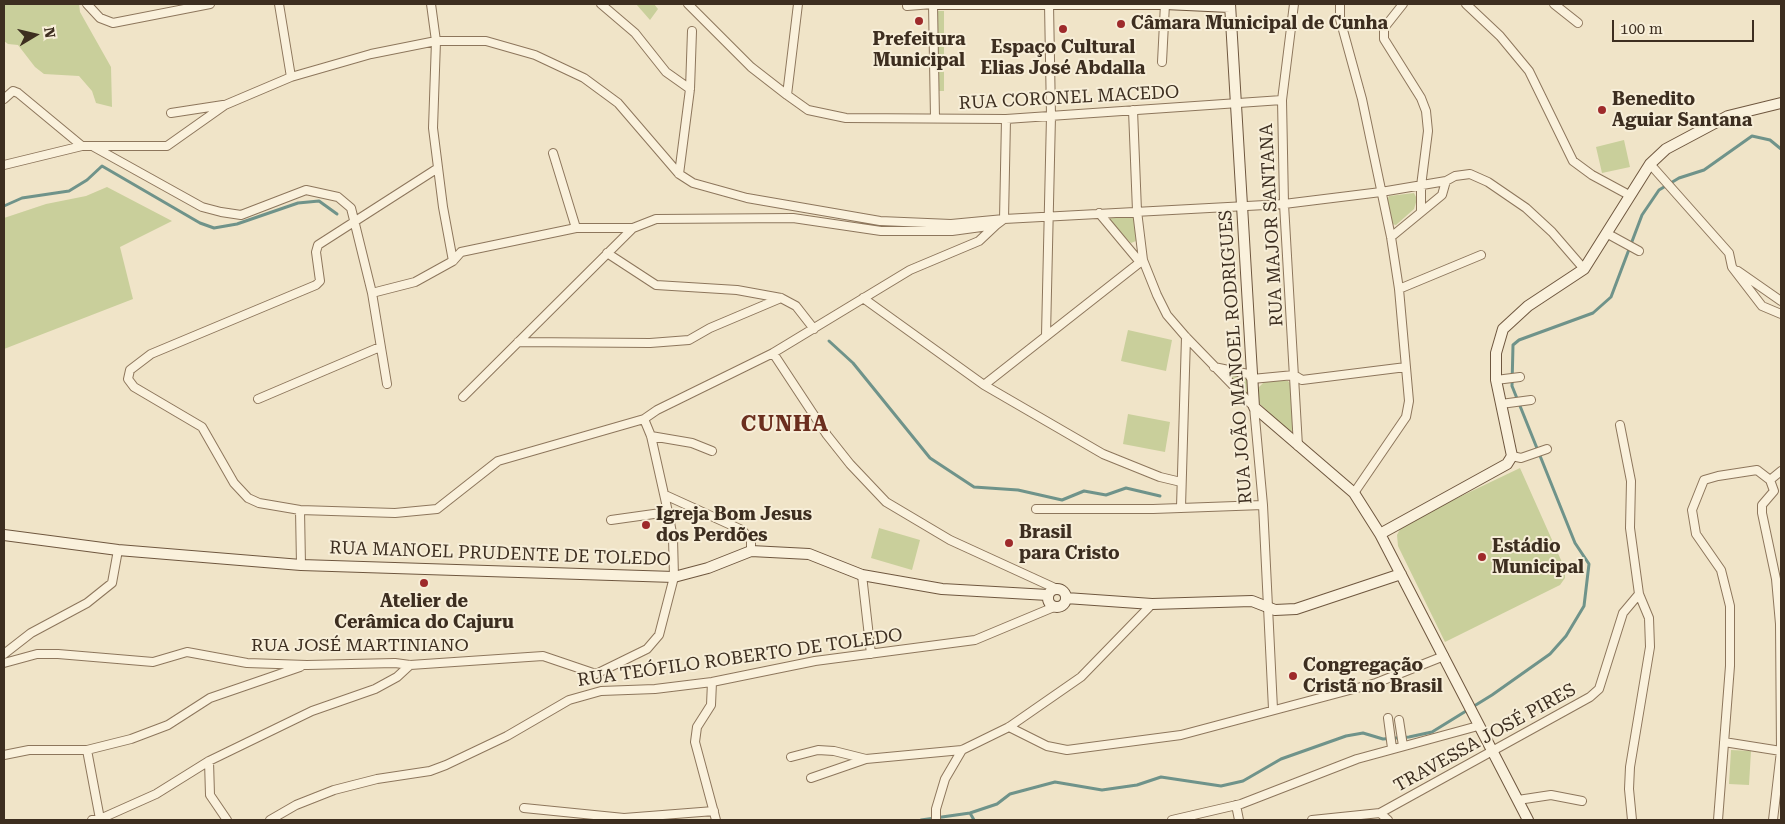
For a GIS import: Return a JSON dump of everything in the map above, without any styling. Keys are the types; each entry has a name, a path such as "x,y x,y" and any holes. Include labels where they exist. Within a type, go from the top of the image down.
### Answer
{"street":[{"path":"87,4 100,18 113,23 210,4"},
{"path":"278,4 291,77"},
{"path":"432,4 436,41 433,128 453,261"},
{"path":"600,4 634,33 666,72 690,89"},
{"name":"RUA CORONEL MACEDO","path":"688,4 744,61 787,95 808,110 846,118 1006,120 1282,100"},
{"path":"787,95 798,4"},
{"path":"933,4 935,118"},
{"path":"907,6 933,4 1165,4 1230,6"},
{"path":"1046,334 1047,217 1051,116 1049,4"},
{"path":"1162,62 1165,4"},
{"name":"RUA MAJOR SANTANA","path":"1294,4 1282,100 1284,204 1298,446"},
{"path":"1340,4 1340,19 1362,99 1391,237 1399,289 1409,402 1406,417 1354,493"},
{"path":"1403,4 1384,28 1384,39 1421,98 1426,111 1428,131 1421,186 1421,211"},
{"path":"1466,4 1500,36 1529,71 1573,161 1592,175 1629,195"},
{"path":"1554,4 1578,22"},
{"name":"RUA JOÃO MANOEL RODRIGUES","path":"1230,6 1252,378 1263,505 1273,709"},
{"path":"680,174 690,89 692,31"},
{"path":"171,113 225,104 291,77 371,54 436,41 486,41 535,55 576,74 618,103 680,174 693,183 716,192 880,221 951,224 1099,212 1137,212 1284,204 1421,186 1446,181 1455,176 1470,174 1508,195 1526,208 1552,232 1584,269"},
{"path":"4,99 13,91 18,93 82,146"},
{"path":"1380,534 1507,464 1512,456 1496,353 1503,329 1528,306 1584,269 1611,236 1629,195 1650,164 1666,149 1728,116 1781,103"},
{"path":"4,165 82,146 167,146 225,104"},
{"path":"1133,110 1141,260"},
{"path":"1004,219 1006,120"},
{"path":"94,146 202,207 222,212 241,215 306,190 338,197 351,208 372,293 387,384"},
{"path":"553,153 576,228"},
{"path":"1650,164 1677,197 1729,253 1732,267 1762,306 1781,314"},
{"path":"438,168 354,220 318,245 316,252 320,281 316,285 151,354 134,365 128,377 134,387 198,422 212,441 234,483 243,494 258,503 300,510 395,513 437,509 498,461 644,419 657,410 773,353 910,270 979,241 996,224 1004,219"},
{"path":"1391,237 1442,195 1446,181"},
{"path":"1099,212 1141,260 1164,308 1186,337 1254,407 1354,493 1380,534 1444,656 1491,752 1528,820"},
{"path":"372,293 415,282 453,261 461,252 576,228 633,228 656,219 793,218 881,230 952,231 996,224"},
{"path":"463,397 633,228"},
{"path":"1611,236 1636,250"},
{"path":"607,253 656,285 737,290 782,298 796,306 814,329"},
{"path":"1399,289 1481,255"},
{"path":"984,385 1141,260"},
{"path":"1732,267 1781,301"},
{"path":"518,342 650,343 689,340 710,328 782,298"},
{"path":"863,298 984,385 1103,454 1160,477 1181,482"},
{"path":"1181,507 1186,337"},
{"path":"258,399 380,347"},
{"path":"773,353 827,435 850,464 886,502 950,540 1052,592 1064,592 1066,598 1063,606 1054,607 1048,601 1052,592"},
{"path":"1214,367 1248,374 1252,378 1294,375 1302,380 1406,366"},
{"path":"1500,379 1518,378"},
{"path":"1505,403 1528,401"},
{"path":"601,691 596,674 647,649 658,635 674,577 674,538 651,436 644,419"},
{"path":"1620,425 1631,481 1630,528 1639,594 1649,618 1650,647 1630,767 1629,789 1632,820"},
{"path":"651,436 692,443 712,451"},
{"path":"1512,456 1521,458 1546,449"},
{"path":"1718,820 1730,666 1730,606 1721,570 1696,534 1692,510 1704,480 1758,470 1770,480 1774,491 1762,505 1762,512 1776,579 1780,624 1781,751 1773,820"},
{"path":"1770,480 1781,471"},
{"path":"664,495 742,530 751,540 751,551"},
{"path":"1036,509 1153,509 1263,505"},
{"path":"300,510 301,565"},
{"path":"611,520 668,512"},
{"name":"RUA MANOEL PRUDENTE DE TOLEDO","path":"4,535 118,550 301,565 674,577 708,568 751,551 809,554 862,575 942,589 1052,592"},
{"path":"4,654 31,633 87,603 112,583 118,550"},
{"path":"1066,598 1152,604 1252,602 1267,605 1275,610 1296,609 1401,574"},
{"path":"862,575 871,654"},
{"name":"TRAVESSA JOSÉ PIRES","path":"1312,820 1346,819 1380,813 1590,697 1599,689 1623,613 1639,594"},
{"path":"812,778 866,759 962,750 1009,727 1081,677 1152,604"},
{"name":"RUA TEÓFILO ROBERTO DE TOLEDO","path":"270,820 296,805 334,790 446,765 507,736 569,700 601,691 655,689 712,682 815,661 975,640 1054,607"},
{"name":"RUA JOSÉ MARTINIANO","path":"4,663 37,654 153,662 187,652 247,663 307,665 395,663 410,665 543,656 596,674"},
{"path":"1009,727 1047,746 1067,750 1181,735 1376,683 1444,656"},
{"path":"4,755 29,750 86,750 130,739 168,725 210,698 307,665"},
{"path":"86,750 96,820 156,794 209,761 312,711 375,689 397,676 410,665"},
{"path":"712,682 711,705 696,728 695,742 716,820"},
{"path":"1388,718 1391,745"},
{"path":"1400,724 1403,744"},
{"path":"1172,820 1236,805 1391,745 1403,744 1478,726"},
{"path":"1724,742 1781,751"},
{"path":"791,757 827,750 866,759"},
{"path":"936,820 936,809 945,779 962,750"},
{"path":"209,761 210,795 227,820"},
{"path":"1518,800 1551,795 1582,801"},
{"path":"1236,805 1239,820"},
{"path":"524,808 624,818 714,811"},
{"path":"1380,813 1388,820"}],"green space":[{"path":"79,4 80,12 111,67 112,107 96,103 92,91 79,76 44,74 35,67 18,45 8,44 4,41 4,5"},
{"path":"636,4 654,4 658,9 650,20"},
{"path":"936,11 944,11 944,91 937,91"},
{"path":"1624,140 1630,167 1602,173 1596,147"},
{"path":"107,187 172,221 120,247 133,299 4,349 4,218 46,204 86,196"},
{"path":"1414,193 1417,199 1414,209 1396,225 1392,224 1387,200 1389,196"},
{"path":"1131,216 1134,218 1136,241 1131,243 1109,220 1111,217"},
{"path":"1128,330 1172,340 1166,371 1121,361"},
{"path":"1230,375 1248,379 1249,398 1229,378"},
{"path":"1265,381 1288,381 1292,386 1293,430 1290,432 1259,403 1259,387"},
{"path":"1128,414 1170,422 1165,452 1123,444"},
{"name":"Estádio Municipal","path":"1520,468 1565,569 1565,578 1560,585 1445,642 1398,546 1397,535 1407,522"},
{"path":"879,528 920,540 912,570 871,558"},
{"path":"1731,750 1751,751 1749,785 1729,784"}],"waterway":[{"path":"921,820 970,813 997,804 1010,794 1055,782 1102,790 1137,785 1161,777 1221,786 1243,781 1281,759 1346,736 1363,733 1383,739 1409,737 1432,732 1492,695 1550,654 1566,636 1584,606 1589,564 1575,543 1512,386 1513,345 1519,340 1593,313 1611,297 1642,215 1659,190 1679,178 1704,170 1752,136 1770,140 1781,149"},
{"path":"4,206 22,198 69,191 87,180 102,166 200,223 214,228 237,224 298,203 319,201 337,214"},
{"path":"829,341 853,363 930,458 974,487 1018,490 1062,500 1084,491 1106,495 1126,488 1160,496"},
{"path":"970,813 974,820"}],"place":[{"name":"Prefeitura Municipal","path":"919,21"},
{"name":"Câmara Municipal de Cunha","path":"1121,24"},
{"name":"Espaço Cultural Elias José Abdalla","path":"1063,29"},
{"name":"Benedito Aguiar Santana","path":"1602,110"},
{"name":"Igreja Bom Jesus dos Perdões","path":"646,525"},
{"name":"Brasil para Cristo","path":"1009,543"},
{"name":"Estádio Municipal","path":"1482,557"},
{"name":"Atelier de Cerâmica do Cajuru","path":"424,583"},
{"name":"Congregação Cristã no Brasil","path":"1293,676"}],"district":[{"name":"CUNHA","path":"785,425"}]}
